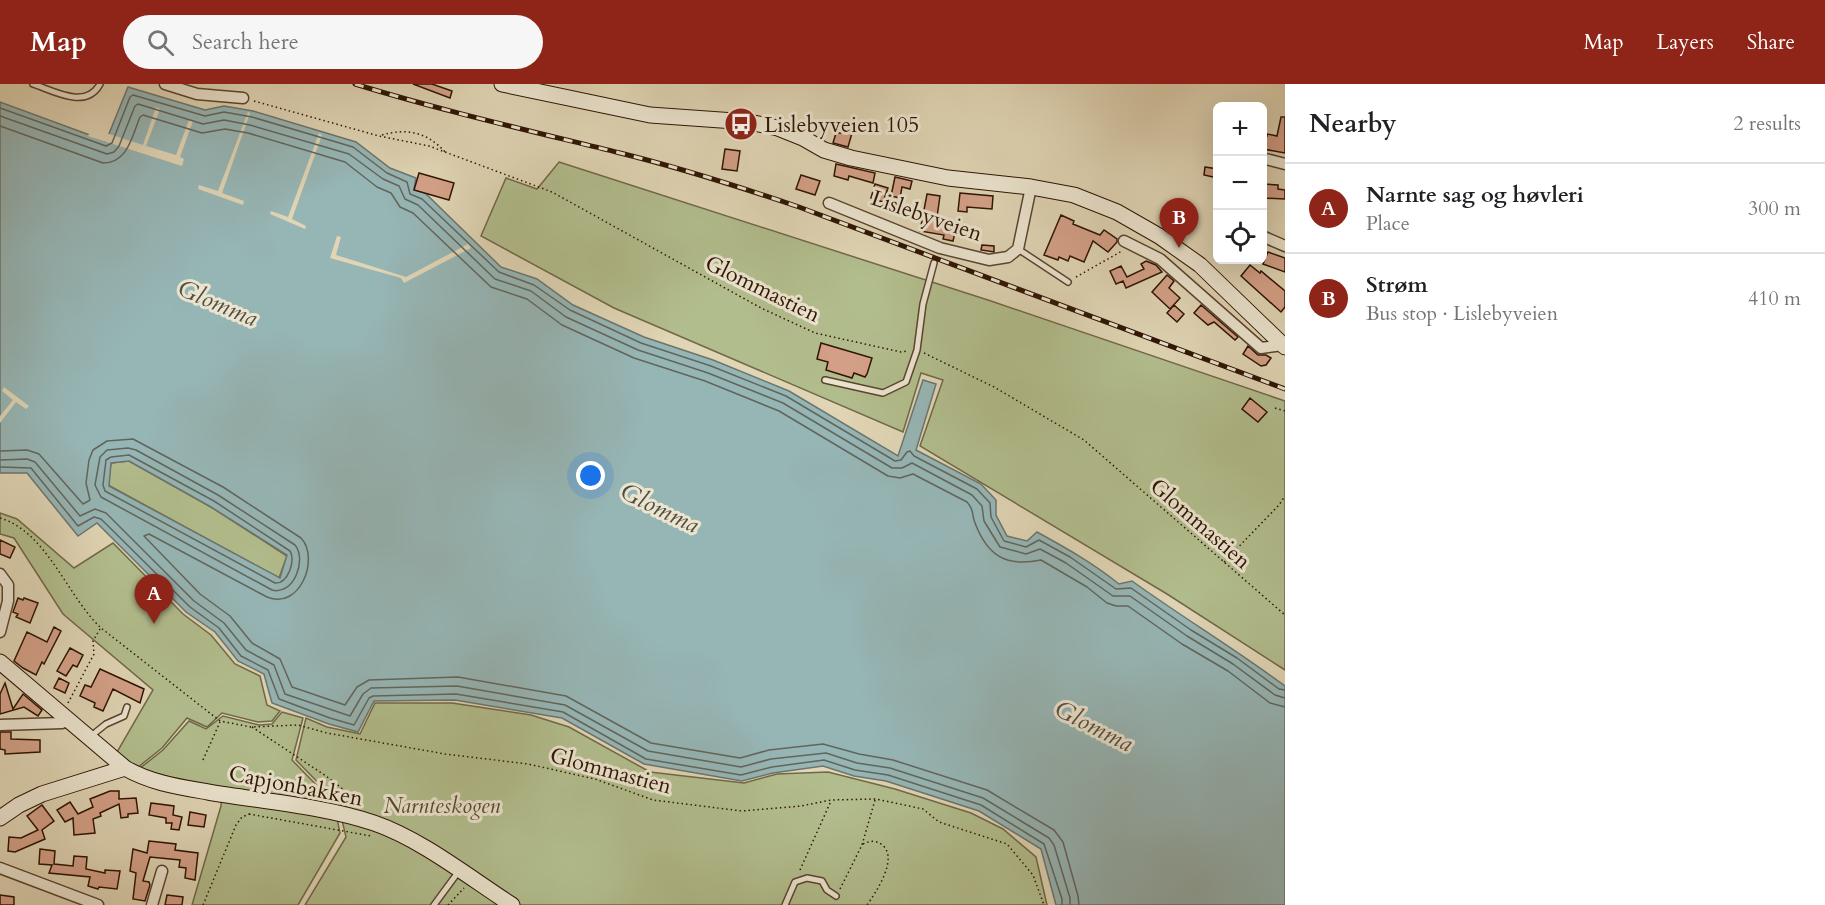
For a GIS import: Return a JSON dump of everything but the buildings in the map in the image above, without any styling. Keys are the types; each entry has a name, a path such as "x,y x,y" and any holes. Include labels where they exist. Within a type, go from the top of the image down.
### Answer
{"street":[{"path":"165,84 197,94 243,98"},
{"name":"Lislebyveien","path":"502,84 537,88 650,115 748,122 778,128 824,150 851,158 948,178 1031,187 1074,195 1117,212 1160,236 1200,265 1284,346"},
{"path":"1267,159 1285,164"},
{"path":"1018,249 1031,187"},
{"name":"Lislebyveien","path":"829,203 939,251 989,260 1008,257 1018,249"},
{"path":"1267,238 1285,246"},
{"name":"Lislebyveien","path":"1128,243 1160,259 1261,348 1284,346"},
{"path":"0,574 8,585 8,601 0,632"},
{"name":"Capjonbakken","path":"0,662 125,768 140,776 154,782 327,812 372,830 416,843 456,876 512,905"},
{"path":"0,725 62,723 65,716"},
{"path":"0,818 19,805 42,794 125,768"},
{"path":"0,868 98,905"},
{"path":"152,905 162,871"}],"lane":[{"path":"33,84 81,98 92,95 100,84"},
{"path":"1018,249 1068,282"},
{"path":"825,380 883,393 906,382 917,350 924,304 934,263"},
{"path":"90,737 106,724 124,716 127,707"},
{"path":"434,905 456,876"},
{"path":"785,905 795,882 807,878 822,881 827,890 836,896"}],"path":[{"name":"Glommastien","path":"243,98 379,136 429,146 552,192 751,302 815,333 901,352 917,350 994,387 1084,440 1285,615"},
{"path":"379,136 407,131 429,139 445,153"},
{"path":"1068,282 1128,243"},
{"path":"1275,408 1285,411"},
{"path":"1223,563 1285,496"},
{"name":"Glommastien","path":"0,518 14,522 32,538 47,555 86,614 101,628 220,721 251,727 298,725 327,733 445,754 528,764 595,779 653,800 742,811 801,806 831,800 876,799 923,809 939,822 1007,844 1033,875 1044,905"},
{"path":"65,716 94,654 93,641 101,628"},
{"path":"203,760 220,721"},
{"path":"251,727 326,776 377,815 372,830"},
{"path":"236,797 249,814"},
{"path":"836,896 862,845 876,799"},
{"path":"795,882 831,800"},
{"path":"203,905 236,825 242,817 249,814 372,830 378,839"},
{"path":"862,845 873,841 880,843 888,850 890,856 882,878 867,905"},
{"path":"448,905 464,888 456,876"}],"green space":[{"path":"559,162 991,301 1285,401 1285,670 1167,594 920,446 943,380 921,373 903,432 614,308 481,236 506,178 537,189"},
{"path":"129,461 211,507 287,556 279,578 108,485 111,463"},
{"path":"0,513 17,519 74,568 113,543 183,614 211,635 235,664 260,676 267,705 280,711 272,721 258,722 222,713 207,727 187,718 162,748 137,768 117,752 153,690 63,614 14,538 0,534"},
{"name":"Narnteskogen","path":"375,703 452,703 531,715 569,727 650,772 744,783 777,774 828,772 895,789 971,813 1003,829 1036,857 1047,905 305,905 346,837 338,803 296,760 306,718 327,727 360,734"},
{"path":"282,712 303,718 292,760 334,803 340,833 298,905 192,905 221,806 222,787 197,784 139,769 163,750 189,721 206,729 223,716 259,725 272,724"}],"water":[{"name":"Glomma","path":"128,87 205,110 224,106 253,111 356,142 390,168 416,178 414,189 425,193 501,267 537,279 573,305 644,337 713,360 789,391 898,456 923,380 936,384 916,450 981,484 996,500 996,515 1007,536 1027,541 1037,532 1069,550 1119,584 1132,581 1285,686 1285,905 1056,905 1041,849 979,811 886,781 854,776 823,766 773,773 742,781 644,764 562,718 455,700 374,701 358,732 272,703 264,674 238,661 215,632 186,612 97,523 78,536 27,473 0,473 0,102 106,141","holes":["129,461 211,507 287,555 280,578 109,486 111,463"]}],"pier":[{"path":"156,107 160,109 146,146 176,155 189,120 193,121 180,157 184,159 182,166 88,136 90,132 105,137 106,133 143,145"},
{"path":"248,112 250,113 222,193 244,201 243,205 198,189 199,185 218,191"},
{"path":"319,133 322,135 292,219 306,226 305,229 270,214 271,211 288,217"},
{"path":"337,236 341,237 336,255 406,277 468,244 471,248 404,283 401,278 330,258"},
{"path":"4,387 29,406 26,409 16,402 0,423 0,416 13,400 2,391"}],"railway":[{"path":"355,84 454,112 688,171 755,192 1285,389"}],"place":[{"name":"Lislebyveien 105","path":"741,124"},
{"name":"Strøm","path":"1179,248"},
{"name":"Narnte sag og høvleri","path":"154,624"}]}
